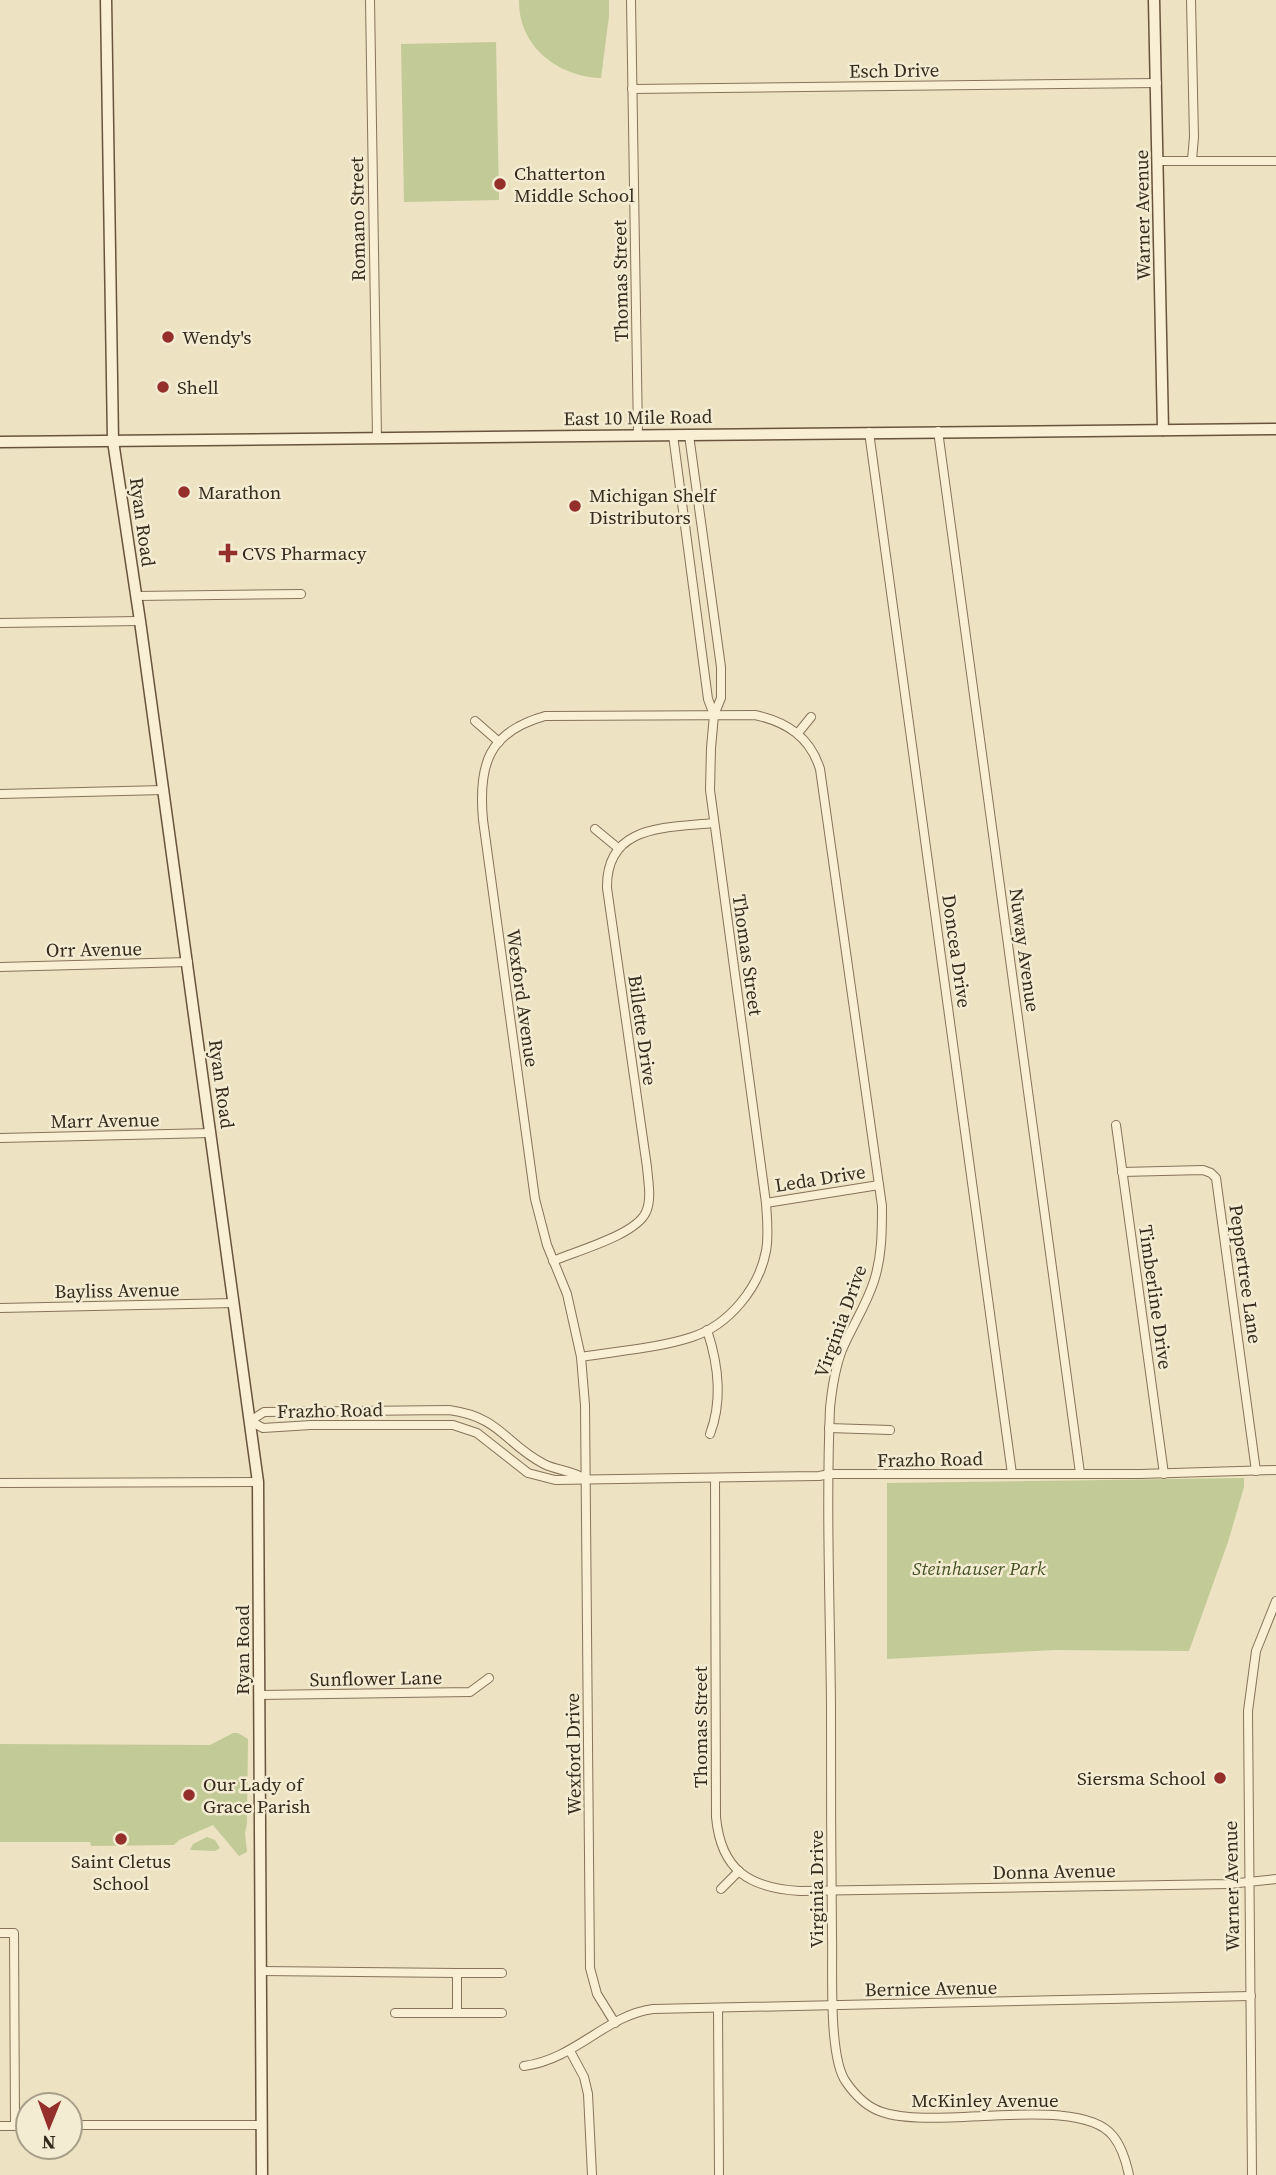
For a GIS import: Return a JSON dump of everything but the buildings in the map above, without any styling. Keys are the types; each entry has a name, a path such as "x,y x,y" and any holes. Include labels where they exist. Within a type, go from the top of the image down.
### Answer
{"main road":[{"name":"Ryan Road","path":"106,0 113,441 188,962 258,1482 262,2175"},
{"name":"Warner Avenue","path":"1154,0 1163,430"},
{"name":"East 10 Mile Road","path":"0,442 1276,429"}],"street":[{"name":"Romano Street","path":"370,0 376,438"},
{"name":"Thomas Street","path":"631,0 638,435"},
{"path":"1191,0 1194,137 1192,160"},
{"name":"Esch Drive","path":"632,89 1157,83"},
{"path":"1158,161 1276,161"},
{"name":"Nuway Avenue","path":"938,431 1080,1473"},
{"name":"Doncea Drive","path":"869,432 1012,1474"},
{"name":"Thomas Street","path":"581,1357 684,1338 707,1330 735,1309 755,1283 766,1250 768,1230 714,823 710,765 714,715 708,699 673,435"},
{"path":"689,435 721,667 721,698 714,715 755,715 785,724 798,733 811,717"},
{"path":"687,546 704,542"},
{"path":"694,593 710,592"},
{"path":"136,596 301,594"},
{"path":"0,623 140,621"},
{"name":"Wexford Avenue","path":"585,1479 585,1405 581,1357 566,1294 547,1245 535,1199 483,820 480,793 482,775 488,758 499,742 529,721 545,716 714,715"},
{"path":"475,721 499,742"},
{"name":"Virginia Drive","path":"798,733 816,755 822,779 882,1206 882,1248 868,1297 845,1344 835,1372 829,1429 833,2006 838,2061 844,2079 858,2097"},
{"path":"0,794 163,790"},
{"path":"596,828 618,848 634,836 649,831 714,823"},
{"name":"Billette Drive","path":"553,1261 628,1230 643,1217 649,1204 647,1167 607,888 611,862 618,848"},
{"name":"Orr Avenue","path":"0,967 188,962"},
{"name":"Timberline Drive","path":"1116,1125 1164,1474"},
{"name":"Marr Avenue","path":"0,1138 211,1133"},
{"name":"Peppertree Lane","path":"1122,1172 1203,1170 1216,1178 1256,1471"},
{"name":"Leda Drive","path":"766,1203 879,1185"},
{"name":"Bayliss Avenue","path":"0,1308 234,1303"},
{"path":"707,1330 716,1356 717,1375 717,1408 710,1434"},
{"name":"Frazho Road","path":"585,1479 573,1471 542,1463 490,1422 462,1412 264,1412 250,1421 263,1428 311,1425 453,1425 477,1433 528,1473 555,1480 830,1474 1164,1474 1276,1470"},
{"path":"829,1429 890,1430"},
{"name":"Thomas Street","path":"715,1478 716,1817 723,1849 739,1871 758,1885 775,1890 832,1891"},
{"name":"Wexford Drive","path":"585,1479 590,1968 597,1994 615,2023"},
{"path":"0,1483 258,1482"},
{"name":"Warner Avenue","path":"1252,2175 1248,1711 1256,1651 1276,1601"},
{"name":"Sunflower Lane","path":"259,1695 470,1692 489,1678"},
{"path":"721,1889 739,1871"},
{"name":"Donna Avenue","path":"832,1891 1229,1884 1276,1879"},
{"path":"0,1933 14,1933 15,2091"},
{"path":"261,1971 502,1973"},
{"path":"457,1973 457,2013"},
{"name":"Bernice Avenue","path":"570,2051 615,2023 641,2011 1251,1996"},
{"path":"718,2008 719,2175"},
{"path":"395,2013 502,2013"},
{"path":"524,2066 549,2061 570,2051 584,2077 588,2094 592,2175"},
{"name":"McKinley Avenue","path":"858,2097 884,2113 937,2117 1069,2116 1100,2124 1112,2134 1124,2157 1129,2175"},
{"path":"84,2126 261,2125"}],"green space":[{"path":"519,0 609,0 601,78 570,72 544,56 533,45 525,31 520,17"},
{"path":"496,42 499,200 404,202 401,44"},
{"name":"Steinhauser Park","path":"1244,1478 1244,1487 1228,1542 1189,1651 1055,1650 887,1659 887,1483"},
{"path":"233,1733 248,1739 245,1833 247,1852 239,1856 213,1825 179,1840 174,1845 91,1846 90,1842 0,1842 0,1744 210,1745"},
{"path":"207,1837 215,1840 220,1848 215,1851 190,1850 193,1844"}],"place":[{"name":"Chatterton Middle School","path":"500,184"},
{"name":"Wendy's","path":"168,337"},
{"name":"Shell","path":"163,387"},
{"name":"Marathon","path":"184,492"},
{"name":"Michigan Shelf Distributors","path":"575,506"},
{"name":"CVS Pharmacy","path":"228,553"},
{"name":"Siersma School","path":"1220,1778"},
{"name":"Our Lady of Grace Parish","path":"189,1795"},
{"name":"Saint Cletus School","path":"121,1839"}]}
